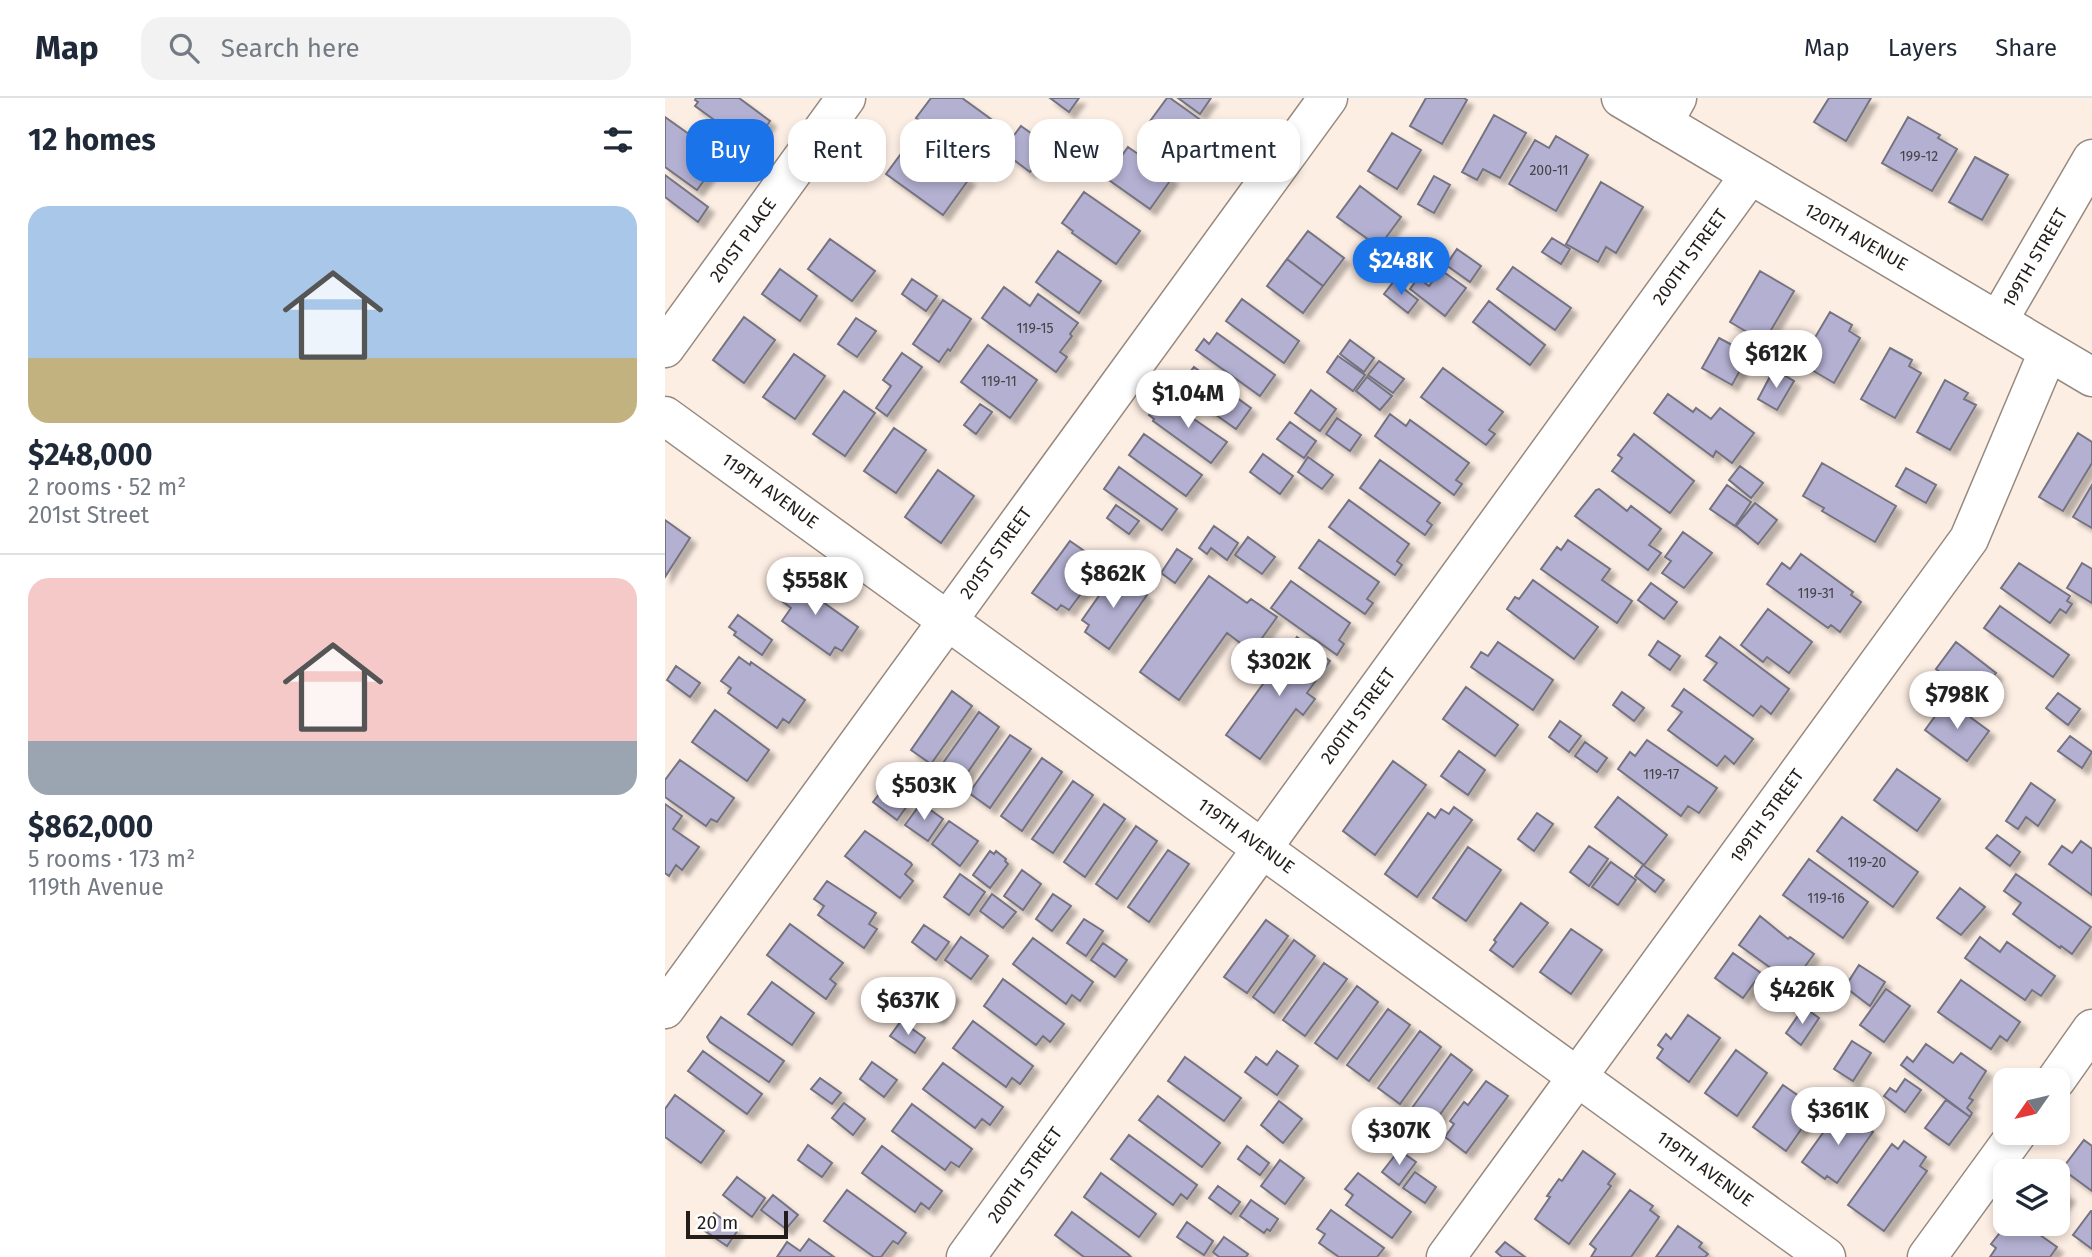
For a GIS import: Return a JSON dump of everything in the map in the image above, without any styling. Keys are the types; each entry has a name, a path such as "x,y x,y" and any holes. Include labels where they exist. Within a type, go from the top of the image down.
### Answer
{"street":[{"name":"201ST PLACE","path":"665,348 846,98"},
{"name":"201ST STREET","path":"665,1009 1328,98"},
{"name":"120TH AVENUE","path":"1621,98 1670,110 1750,175 2092,377"},
{"name":"199TH STREET","path":"1999,321 2092,159"},
{"name":"200TH STREET","path":"966,1257 1750,175"},
{"name":"199TH STREET","path":"1446,1257 1969,539 2048,352"},
{"name":"119TH AVENUE","path":"665,416 1826,1257"},
{"path":"2064,1068 2092,1029"},
{"path":"1927,1257 2009,1145"}],"building":[{"path":"739,98 767,119 713,119 695,106 698,102 695,100"},
{"path":"931,98 962,98 991,119 917,119"},
{"path":"1050,98 1079,98 1069,112"},
{"path":"1167,98 1170,98 1199,119 1152,119"},
{"path":"1178,98 1211,98 1200,114"},
{"path":"1426,98 1467,100 1442,144 1410,126"},
{"path":"1829,98 1871,98 1846,141 1814,122"},
{"path":"1494,115 1526,133 1500,178 1483,169 1477,180 1462,172"},
{"path":"665,117 686,132 686,182 703,182 697,190 665,167"},
{"path":"1908,117 1940,135 1938,138 1957,149 1932,191 1882,163"},
{"path":"1021,126 1029,132 1029,171 1015,161 1015,134"},
{"path":"1392,133 1421,150 1397,189 1368,171"},
{"path":"1556,136 1588,155 1556,211 1509,184 1535,140 1549,148"},
{"path":"1128,147 1137,153 1137,182 1169,182 1150,209 1112,182 1123,182 1123,154"},
{"path":"900,155 900,182 967,182 943,215 886,174"},
{"path":"1975,157 2008,175 1982,220 1949,202"},
{"path":"665,175 708,207 698,222 665,197"},
{"path":"1434,176 1450,185 1434,213 1418,204"},
{"path":"1601,182 1643,207 1616,253 1606,247 1598,262 1566,244"},
{"path":"1360,186 1401,217 1379,247 1337,217"},
{"path":"1084,192 1140,231 1116,264 1062,223"},
{"path":"1308,231 1344,258 1323,286 1287,259"},
{"path":"1552,238 1570,249 1561,264 1542,252"},
{"path":"830,239 875,271 852,301 808,269"},
{"path":"1457,249 1481,266 1470,282 1446,265"},
{"path":"1058,251 1101,281 1079,313 1036,282"},
{"path":"1287,259 1323,286 1303,313 1267,286"},
{"path":"1513,267 1571,308 1555,330 1497,289"},
{"path":"780,269 817,296 800,321 762,294"},
{"path":"1441,270 1466,288 1445,316 1410,289 1418,278 1429,286"},
{"path":"1760,271 1794,291 1764,342 1730,322"},
{"path":"912,279 937,296 926,311 902,294"},
{"path":"1394,281 1418,300 1408,313 1384,294"},
{"path":"1004,287 1030,306 1038,294 1078,323 1060,352 1067,357 1056,372 982,318"},
{"path":"1242,299 1299,341 1284,363 1226,321"},
{"path":"943,300 971,319 950,351 948,349 939,362 913,344"},
{"path":"1489,301 1545,345 1530,365 1473,322"},
{"path":"1830,312 1852,325 1849,331 1860,338 1834,383 1800,363"},
{"path":"744,317 775,340 744,383 713,360"},
{"path":"856,318 876,331 857,357 838,344"},
{"path":"1217,333 1275,375 1260,396 1196,350 1204,339 1209,344"},
{"path":"1719,338 1749,354 1732,385 1702,368"},
{"path":"1350,340 1374,358 1364,372 1340,354"},
{"path":"988,345 1037,380 1010,418 961,382"},
{"path":"1890,348 1912,360 1909,366 1921,373 1895,418 1861,399"},
{"path":"902,353 922,367 887,416 876,408 891,386 883,380"},
{"path":"794,354 825,376 795,419 763,397"},
{"path":"1338,356 1365,375 1353,391 1327,372"},
{"path":"1379,361 1404,379 1393,393 1368,375"},
{"path":"1194,367 1251,408 1236,429 1178,388"},
{"path":"1443,368 1503,412 1489,430 1495,434 1486,445 1421,397"},
{"path":"1774,369 1794,381 1777,410 1758,399"},
{"path":"1367,377 1392,396 1380,410 1356,391"},
{"path":"1945,380 1968,393 1964,399 1976,405 1950,450 1917,432"},
{"path":"1311,390 1336,409 1320,431 1295,413"},
{"path":"844,391 875,413 845,456 813,434"},
{"path":"1668,394 1693,412 1696,408 1711,419 1720,408 1754,433 1732,463 1716,451 1713,457 1654,413"},
{"path":"1162,397 1227,442 1211,463 1153,421 1149,415"},
{"path":"980,404 992,412 976,434 964,425"},
{"path":"1390,414 1406,426 1410,420 1469,463 1456,480 1462,484 1454,495 1375,436"},
{"path":"1337,418 1361,435 1350,451 1326,434"},
{"path":"1290,422 1316,441 1304,458 1277,439"},
{"path":"894,428 926,450 896,493 864,471"},
{"path":"2078,433 2092,442 2092,463 2063,511 2039,497"},
{"path":"1144,434 1202,475 1186,496 1129,455"},
{"path":"1634,434 1694,481 1670,513 1612,471 1622,458 1618,455"},
{"path":"1263,454 1293,476 1280,494 1250,472"},
{"path":"1308,457 1333,475 1322,489 1298,472"},
{"path":"1380,460 1440,503 1427,521 1432,525 1425,535 1360,488"},
{"path":"1822,463 1896,506 1875,542 1822,511 1824,508 1803,496"},
{"path":"1740,466 1763,483 1751,498 1729,480"},
{"path":"1119,467 1177,509 1162,530 1104,489"},
{"path":"1906,468 1936,485 1926,503 1896,486"},
{"path":"938,470 974,496 941,543 905,517"},
{"path":"1727,485 1751,502 1735,526 1710,509"},
{"path":"2092,485 2092,528 2073,517"},
{"path":"1599,489 1627,511 1631,506 1661,529 1649,545 1661,553 1648,570 1575,516"},
{"path":"1349,500 1409,544 1397,561 1402,565 1395,575 1329,527"},
{"path":"1755,503 1777,520 1758,544 1736,526"},
{"path":"1116,505 1139,521 1129,534 1107,518"},
{"path":"665,520 690,538 665,577"},
{"path":"1214,526 1238,543 1227,560 1211,548 1207,554 1199,548"},
{"path":"1683,532 1712,553 1684,588 1662,573 1671,561 1665,557"},
{"path":"1248,537 1275,557 1262,574 1235,555"},
{"path":"1319,540 1379,582 1367,599 1373,603 1365,614 1299,568"},
{"path":"1568,540 1610,569 1602,580 1632,601 1617,623 1541,569 1557,547 1561,550"},
{"path":"1070,541 1103,564 1069,610 1061,605 1057,610 1032,593"},
{"path":"1177,549 1192,559 1175,583 1161,573"},
{"path":"1801,554 1853,592 1851,595 1861,602 1840,632 1831,625 1828,628 1767,584 1782,563 1790,569"},
{"path":"2019,563 2070,596 2067,601 2072,604 2066,613 2060,609 2050,623 2001,588"},
{"path":"2082,563 2092,569 2092,603 2067,588"},
{"path":"796,573 811,583 806,590 858,627 842,651 835,647 830,655 782,621 791,608 778,598"},
{"path":"1115,573 1147,595 1109,649 1085,632 1089,625 1082,620"},
{"path":"1209,576 1247,603 1251,599 1277,617 1252,652 1227,633 1179,700 1140,672"},
{"path":"1533,580 1598,627 1574,659 1507,609 1515,597 1519,599"},
{"path":"1291,581 1350,623 1339,640 1344,644 1337,655 1271,608"},
{"path":"1651,583 1677,602 1664,619 1638,600"},
{"path":"2000,606 2069,655 2053,677 1984,628"},
{"path":"1768,609 1812,642 1789,673 1767,657 1763,662 1741,645"},
{"path":"738,615 772,640 762,655 734,635 736,632 729,627"},
{"path":"1297,637 1330,661 1307,693 1315,699 1303,715 1296,709 1260,759 1226,735"},
{"path":"1720,637 1789,689 1771,714 1761,706 1753,716 1704,680 1717,663 1706,656"},
{"path":"1658,641 1680,656 1670,670 1649,655"},
{"path":"1498,642 1553,680 1533,710 1471,667 1481,652 1488,656"},
{"path":"1956,642 1996,673 1976,700 1936,669"},
{"path":"739,657 750,665 751,662 805,700 789,723 783,719 777,728 728,693 731,688 721,681"},
{"path":"676,666 700,683 690,697 667,680"},
{"path":"1466,687 1518,725 1495,756 1443,719"},
{"path":"1684,689 1753,739 1734,764 1725,756 1717,766 1668,730 1682,712 1672,706"},
{"path":"952,691 972,706 931,764 911,750"},
{"path":"1622,692 1644,708 1634,721 1613,705"},
{"path":"2058,693 2080,709 2068,725 2046,708"},
{"path":"1947,700 1989,731 1967,761 1925,730"},
{"path":"715,710 769,750 747,781 692,742"},
{"path":"979,712 999,727 959,785 938,770"},
{"path":"1560,721 1581,736 1569,752 1549,737"},
{"path":"1010,735 1031,749 990,808 969,793"},
{"path":"2070,736 2092,752 2082,768 2058,751"},
{"path":"1647,740 1717,788 1699,813 1688,806 1681,816 1618,769 1630,752 1635,756"},
{"path":"1585,742 1607,758 1597,772 1575,756"},
{"path":"1459,751 1485,770 1468,795 1441,776"},
{"path":"1042,758 1062,772 1022,831 1001,816"},
{"path":"680,760 734,798 717,822 711,819 706,826 665,797 665,780"},
{"path":"1393,761 1426,785 1375,855 1343,831"},
{"path":"1897,769 1940,799 1917,831 1874,800"},
{"path":"1073,781 1093,795 1053,853 1032,839"},
{"path":"2031,783 2055,800 2038,826 2026,817 2018,829 2006,821"},
{"path":"883,789 907,806 897,820 873,802"},
{"path":"1618,797 1667,835 1644,865 1595,827"},
{"path":"921,803 943,819 928,841 905,825"},
{"path":"665,804 682,816 673,829 699,847 682,870 676,865 669,876 665,873"},
{"path":"1104,804 1125,819 1085,877 1064,862"},
{"path":"1454,807 1472,820 1417,897 1385,874 1428,813 1435,818 1441,809 1449,814"},
{"path":"1537,813 1553,824 1534,851 1518,839"},
{"path":"1842,817 1918,872 1893,907 1817,851"},
{"path":"949,821 978,841 960,866 932,844"},
{"path":"1136,826 1157,841 1117,899 1096,884"},
{"path":"865,831 911,863 905,874 913,881 900,898 845,856"},
{"path":"1997,835 2020,852 2010,866 1986,848"},
{"path":"2081,841 2092,849 2092,895 2049,864 2062,846 2072,853"},
{"path":"1589,846 1608,859 1589,886 1570,872"},
{"path":"1468,847 1501,870 1466,921 1433,898"},
{"path":"1168,850 1189,864 1149,922 1128,907"},
{"path":"990,851 994,854 996,851 1008,864 990,888 973,875"},
{"path":"1809,859 1868,902 1843,938 1783,895"},
{"path":"1611,862 1636,880 1618,905 1592,887"},
{"path":"1643,865 1664,880 1655,892 1635,876"},
{"path":"1022,870 1041,884 1023,910 1004,896"},
{"path":"960,874 985,892 969,915 944,897"},
{"path":"2016,874 2091,927 2072,954 2013,914 2021,903 2004,891"},
{"path":"827,881 876,913 869,924 877,929 864,948 818,915 824,906 814,899"},
{"path":"1960,888 1985,907 1961,935 1937,918"},
{"path":"992,894 1016,912 1003,928 980,911"},
{"path":"1053,894 1071,906 1052,931 1036,919"},
{"path":"1521,903 1548,923 1513,967 1490,950 1496,942 1494,940"},
{"path":"1760,916 1788,939 1790,937 1814,954 1804,968 1813,974 1801,990 1739,945"},
{"path":"1084,919 1103,931 1086,956 1067,943"},
{"path":"1266,920 1288,936 1247,993 1224,977"},
{"path":"790,924 843,963 830,979 836,984 826,999 767,955"},
{"path":"924,925 949,942 936,960 912,942"},
{"path":"1571,929 1602,950 1571,994 1540,972"},
{"path":"961,937 988,956 971,979 945,960"},
{"path":"1980,937 2000,952 2007,942 2055,976 2041,996 2032,990 2025,1000 1965,958"},
{"path":"1033,938 1093,982 1080,1001 1072,995 1066,1004 1013,964"},
{"path":"1294,940 1315,956 1274,1013 1253,997"},
{"path":"1103,943 1127,960 1115,977 1091,960"},
{"path":"1733,953 1761,973 1743,998 1715,978"},
{"path":"1324,963 1347,979 1305,1036 1283,1020"},
{"path":"1859,965 1885,982 1870,1006 1845,987"},
{"path":"931,979 954,995 938,1018 915,1002"},
{"path":"1003,979 1064,1024 1050,1042 1043,1036 1036,1045 984,1006"},
{"path":"1961,980 2020,1022 2007,1041 2000,1036 1991,1049 1938,1012"},
{"path":"772,982 814,1013 792,1045 748,1014"},
{"path":"1357,986 1378,1002 1337,1059 1315,1043"},
{"path":"1886,989 1910,1006 1884,1042 1860,1025"},
{"path":"1804,1007 1819,1018 1801,1045 1786,1033"},
{"path":"1388,1009 1410,1025 1369,1081 1347,1065"},
{"path":"1688,1015 1720,1038 1689,1082 1657,1058 1663,1049 1658,1045 1666,1034 1671,1039"},
{"path":"721,1017 784,1061 769,1082 710,1042 707,1037"},
{"path":"901,1021 925,1038 915,1053 890,1036"},
{"path":"973,1021 1033,1066 1020,1084 1012,1078 1006,1087 953,1048"},
{"path":"1420,1031 1441,1047 1400,1104 1378,1088"},
{"path":"1852,1041 1871,1053 1853,1081 1834,1069"},
{"path":"1926,1044 1953,1063 1961,1053 1986,1071 1969,1098 1973,1100 1967,1108 1972,1113 1970,1117 1901,1065 1907,1057 1913,1062"},
{"path":"1736,1050 1767,1073 1737,1116 1705,1093"},
{"path":"703,1051 762,1094 747,1114 688,1071"},
{"path":"1277,1051 1298,1066 1277,1095 1245,1072 1256,1057 1267,1065"},
{"path":"1451,1054 1472,1070 1431,1127 1420,1119 1414,1127 1404,1119"},
{"path":"1185,1057 1241,1098 1224,1121 1168,1081"},
{"path":"872,1062 897,1080 884,1097 860,1079"},
{"path":"943,1063 1003,1107 990,1125 982,1119 975,1128 923,1089"},
{"path":"820,1078 841,1093 832,1104 811,1089"},
{"path":"1905,1079 1921,1090 1905,1112 1884,1096 1890,1088 1896,1092"},
{"path":"1486,1081 1508,1096 1466,1153 1445,1137 1454,1124 1450,1121 1464,1102 1468,1105"},
{"path":"1783,1085 1816,1108 1786,1151 1753,1127"},
{"path":"675,1095 724,1131 701,1163 665,1137 665,1109"},
{"path":"1158,1096 1220,1143 1202,1167 1139,1120"},
{"path":"1946,1100 1970,1117 1949,1145 1925,1128"},
{"path":"1279,1101 1302,1119 1283,1143 1261,1125"},
{"path":"844,1103 865,1119 853,1135 832,1118"},
{"path":"912,1104 972,1149 959,1167 951,1162 945,1170 892,1131"},
{"path":"1841,1108 1873,1132 1837,1183 1827,1176 1825,1179 1802,1162"},
{"path":"1129,1135 1197,1185 1187,1199 1181,1194 1173,1205 1111,1159"},
{"path":"2084,1140 2092,1146 2092,1191 2070,1175 2070,1159"},
{"path":"1904,1141 1926,1157 1920,1166 1927,1171 1884,1231 1848,1205 1892,1144 1898,1149"},
{"path":"808,1145 832,1163 822,1177 798,1160"},
{"path":"882,1146 942,1191 929,1209 921,1203 915,1212 862,1173"},
{"path":"1247,1146 1269,1163 1260,1175 1238,1159"},
{"path":"1399,1150 1416,1162 1399,1185 1382,1172"},
{"path":"1583,1151 1615,1174 1608,1184 1611,1186 1569,1244 1535,1219 1559,1179 1562,1181"},
{"path":"1280,1160 1304,1178 1285,1204 1261,1186"},
{"path":"1415,1172 1436,1187 1425,1203 1403,1188"},
{"path":"1101,1173 1156,1214 1139,1237 1084,1197"},
{"path":"1358,1173 1411,1212 1392,1238 1346,1205 1353,1195 1345,1189"},
{"path":"737,1177 765,1198 752,1217 723,1195"},
{"path":"1218,1186 1240,1202 1231,1214 1209,1198"},
{"path":"847,1190 906,1233 898,1244 893,1241 881,1257 874,1257 824,1221"},
{"path":"1630,1190 1653,1206 1650,1210 1659,1217 1631,1257 1591,1257 1596,1249 1590,1244"},
{"path":"773,1195 798,1215 786,1229 761,1210"},
{"path":"1251,1200 1278,1219 1270,1231 1267,1229 1264,1233 1240,1216"},
{"path":"1331,1210 1384,1248 1377,1257 1339,1257 1319,1243 1325,1234 1317,1229"},
{"path":"2092,1211 2092,1249 2073,1235"},
{"path":"1072,1212 1131,1257 1084,1257 1055,1235"},
{"path":"714,1213 738,1230 727,1246 702,1229"},
{"path":"1187,1222 1213,1241 1204,1255 1177,1237"},
{"path":"1678,1226 1702,1243 1699,1247 1708,1254 1705,1257 1656,1257"},
{"path":"1997,1236 2041,1236 2057,1247 2050,1257 1990,1257 1996,1248 1991,1244"},
{"path":"1224,1237 1248,1254 1246,1257 1219,1257 1213,1252"},
{"path":"809,1239 834,1257 777,1257 787,1242 800,1251"},
{"path":"1505,1242 1525,1257 1502,1257 1496,1252"}]}
